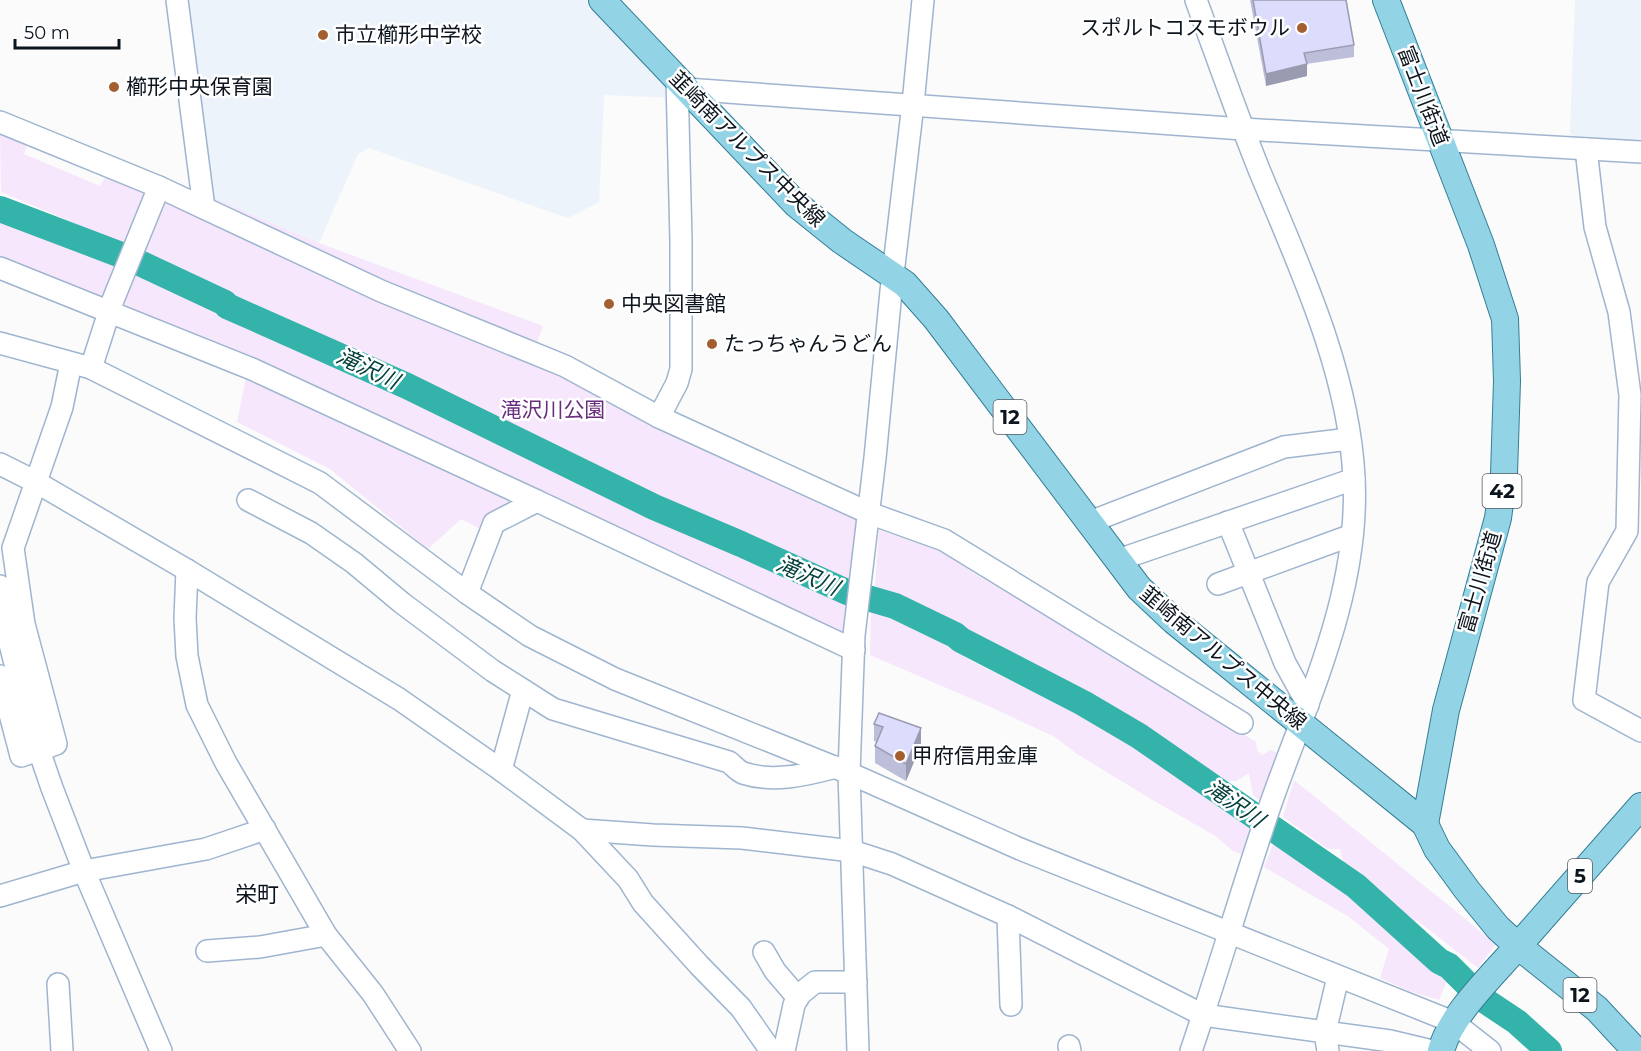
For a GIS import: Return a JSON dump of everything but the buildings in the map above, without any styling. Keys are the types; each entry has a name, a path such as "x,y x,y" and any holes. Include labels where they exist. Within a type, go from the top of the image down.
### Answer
{"main road":[{"name":"韮崎南アルプス中央線","path":"602,0 796,204 842,241 905,284 936,319 1139,588 1174,621 1305,715 1425,824"},
{"name":"富士川街道","path":"1386,0 1481,245 1505,319 1507,381 1504,474 1498,519 1446,710 1425,824"},
{"name":"5","path":"1513,952 1641,806"},
{"path":"1425,824 1437,849 1498,928 1513,952 1459,1015 1444,1037 1441,1051"},
{"name":"12","path":"1513,952 1597,1009 1636,1051"}],"street":[{"path":"177,0 204,208"},
{"path":"858,1051 852,851 842,770 892,275 923,0"},
{"path":"1191,1051 1251,862 1305,715 1339,610 1352,535 1354,479 1344,408 1326,337 1243,129 1196,0"},
{"path":"659,417 677,383 681,369 682,84 1243,129 1641,152"},
{"path":"0,122 155,196 204,208 381,291 565,366 659,417 869,513 944,540 1242,723"},
{"path":"1586,149 1595,227 1619,312 1630,395 1627,531 1598,582 1584,700 1641,731"},
{"path":"1,682 21,756 56,744 24,624 13,548 62,407 112,306 155,196"},
{"path":"0,268 112,306 537,501 854,642"},
{"path":"0,343 81,365 320,483 467,593 530,636 615,679 842,770 1020,849 1338,977 1459,1015 1490,1051"},
{"path":"1090,522 1284,447 1349,439"},
{"path":"0,464 36,482 187,570 399,699 582,830 628,879 643,903 659,921 741,1008 771,1051"},
{"path":"1118,560 1354,479"},
{"path":"248,500 311,533 354,563 402,603 493,671 553,709 729,762 741,772 774,778 842,770"},
{"path":"467,593 494,523 537,501"},
{"path":"1228,522 1305,715"},
{"path":"1218,584 1352,535"},
{"path":"187,570 185,618 187,656 197,705 226,763 326,935 373,994 410,1051"},
{"path":"0,586 9,640 39,751 84,871 161,1051"},
{"path":"501,770 523,690"},
{"path":"0,896 84,871 206,849 265,830"},
{"path":"582,830 742,838 852,851 892,864 1008,916 1203,1015 1327,1041 1390,1041 1432,1051"},
{"path":"1008,916 1011,1005"},
{"path":"207,951 260,947 326,935"},
{"path":"764,952 775,971 798,998"},
{"path":"1327,1041 1338,977"},
{"path":"784,1051 794,1005 798,998 815,982 856,982"},
{"path":"58,984 62,1051"}],"shaded area":[{"path":"183,0 596,0 676,98 604,95 599,202 568,218 369,148 358,154 319,243 209,197"},
{"path":"1575,0 1641,0 1641,141 1572,138 1570,132"}],"green space":[{"path":"0,132 28,142 24,154 100,186 107,174 150,191 129,246 1,192"},
{"name":"滝沢川公園","path":"159,187 869,513 859,598 666,512 422,394 227,306 159,271 134,246"},
{"name":"滝沢川公園","path":"206,195 319,243 543,326 534,350 207,205"},
{"path":"0,215 122,265 110,301 0,255"},
{"name":"滝沢川公園","path":"132,270 573,472 572,480 589,481 846,599 846,640 537,498 486,532 461,519 428,549 330,469 237,422 248,368 119,305"},
{"path":"879,530 950,557 1256,742 1257,750 1262,755 1271,750 1279,754 1259,800 1253,795 1249,773 1236,781 1228,781 1139,725 1069,685 931,615 918,605 910,605 875,586"},
{"path":"871,609 922,631 973,662 1086,718 1139,749 1253,823 1243,855 1233,851 1217,837 1077,754 1055,737 870,655"},
{"path":"1294,780 1496,944 1478,968 1418,921 1405,918 1397,906 1391,905 1344,864 1340,849 1328,849 1283,817"},
{"path":"1275,839 1294,849 1360,896 1449,975 1439,1000 1409,991 1380,978 1389,949 1349,917 1264,867"}],"waterway":[{"name":"滝沢川","path":"0,209 129,258 225,303 227,306 407,386 654,507 847,592 895,606 1083,703 1139,736 1356,886 1439,961 1449,966 1481,998 1517,1022 1549,1051"}],"place":[{"name":"スポルトコスモボウル","path":"1302,28"},
{"name":"市立櫛形中学校","path":"323,35"},
{"name":"櫛形中央保育園","path":"114,87"},
{"name":"中央図書館","path":"609,304"},
{"name":"たっちゃんうどん","path":"712,344"},
{"name":"甲府信用金庫","path":"900,756"}],"district":[{"name":"栄町","path":"257,894"}]}
